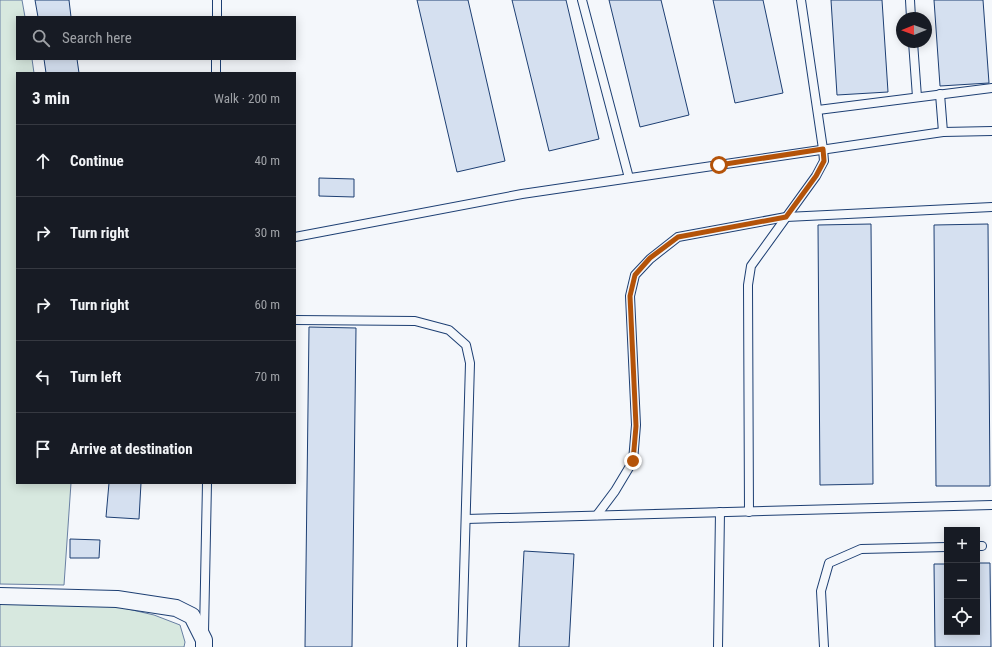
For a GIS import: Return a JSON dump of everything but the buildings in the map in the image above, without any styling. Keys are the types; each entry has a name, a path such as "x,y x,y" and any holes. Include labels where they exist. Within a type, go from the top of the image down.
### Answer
{"street":[{"path":"0,596 116,599 176,608 192,616 204,644"}],"lane":[{"path":"217,16 218,0"},
{"path":"582,0 629,178"},
{"path":"750,512 748,285 751,266 816,176 824,161 818,110 801,0"},
{"path":"910,0 911,12"},
{"path":"913,48 916,97"},
{"path":"216,60 216,72"},
{"path":"818,110 992,88"},
{"path":"940,94 943,132"},
{"path":"296,237 522,194 943,132 992,131"},
{"path":"597,515 615,491 633,461 636,426 630,296 635,275 650,258 678,237 786,217 992,207"},
{"path":"296,320 416,321 449,330 466,345 470,363 462,647"},
{"path":"204,644 207,484"},
{"path":"466,519 992,505"},
{"path":"718,647 720,512"},
{"path":"824,647 821,590 829,563 861,549 944,547"}],"shaded area":[{"path":"0,0 22,0 25,16 16,16 16,60 32,60 34,72 16,72 16,484 71,484 64,585 0,584"},
{"path":"0,603 115,606 154,615 180,625 185,642 184,647 0,647"}],"route":[{"path":"633,461 636,426 630,296 635,275 650,258 678,237 786,217 816,176 824,161 823,149 719,165"}]}
